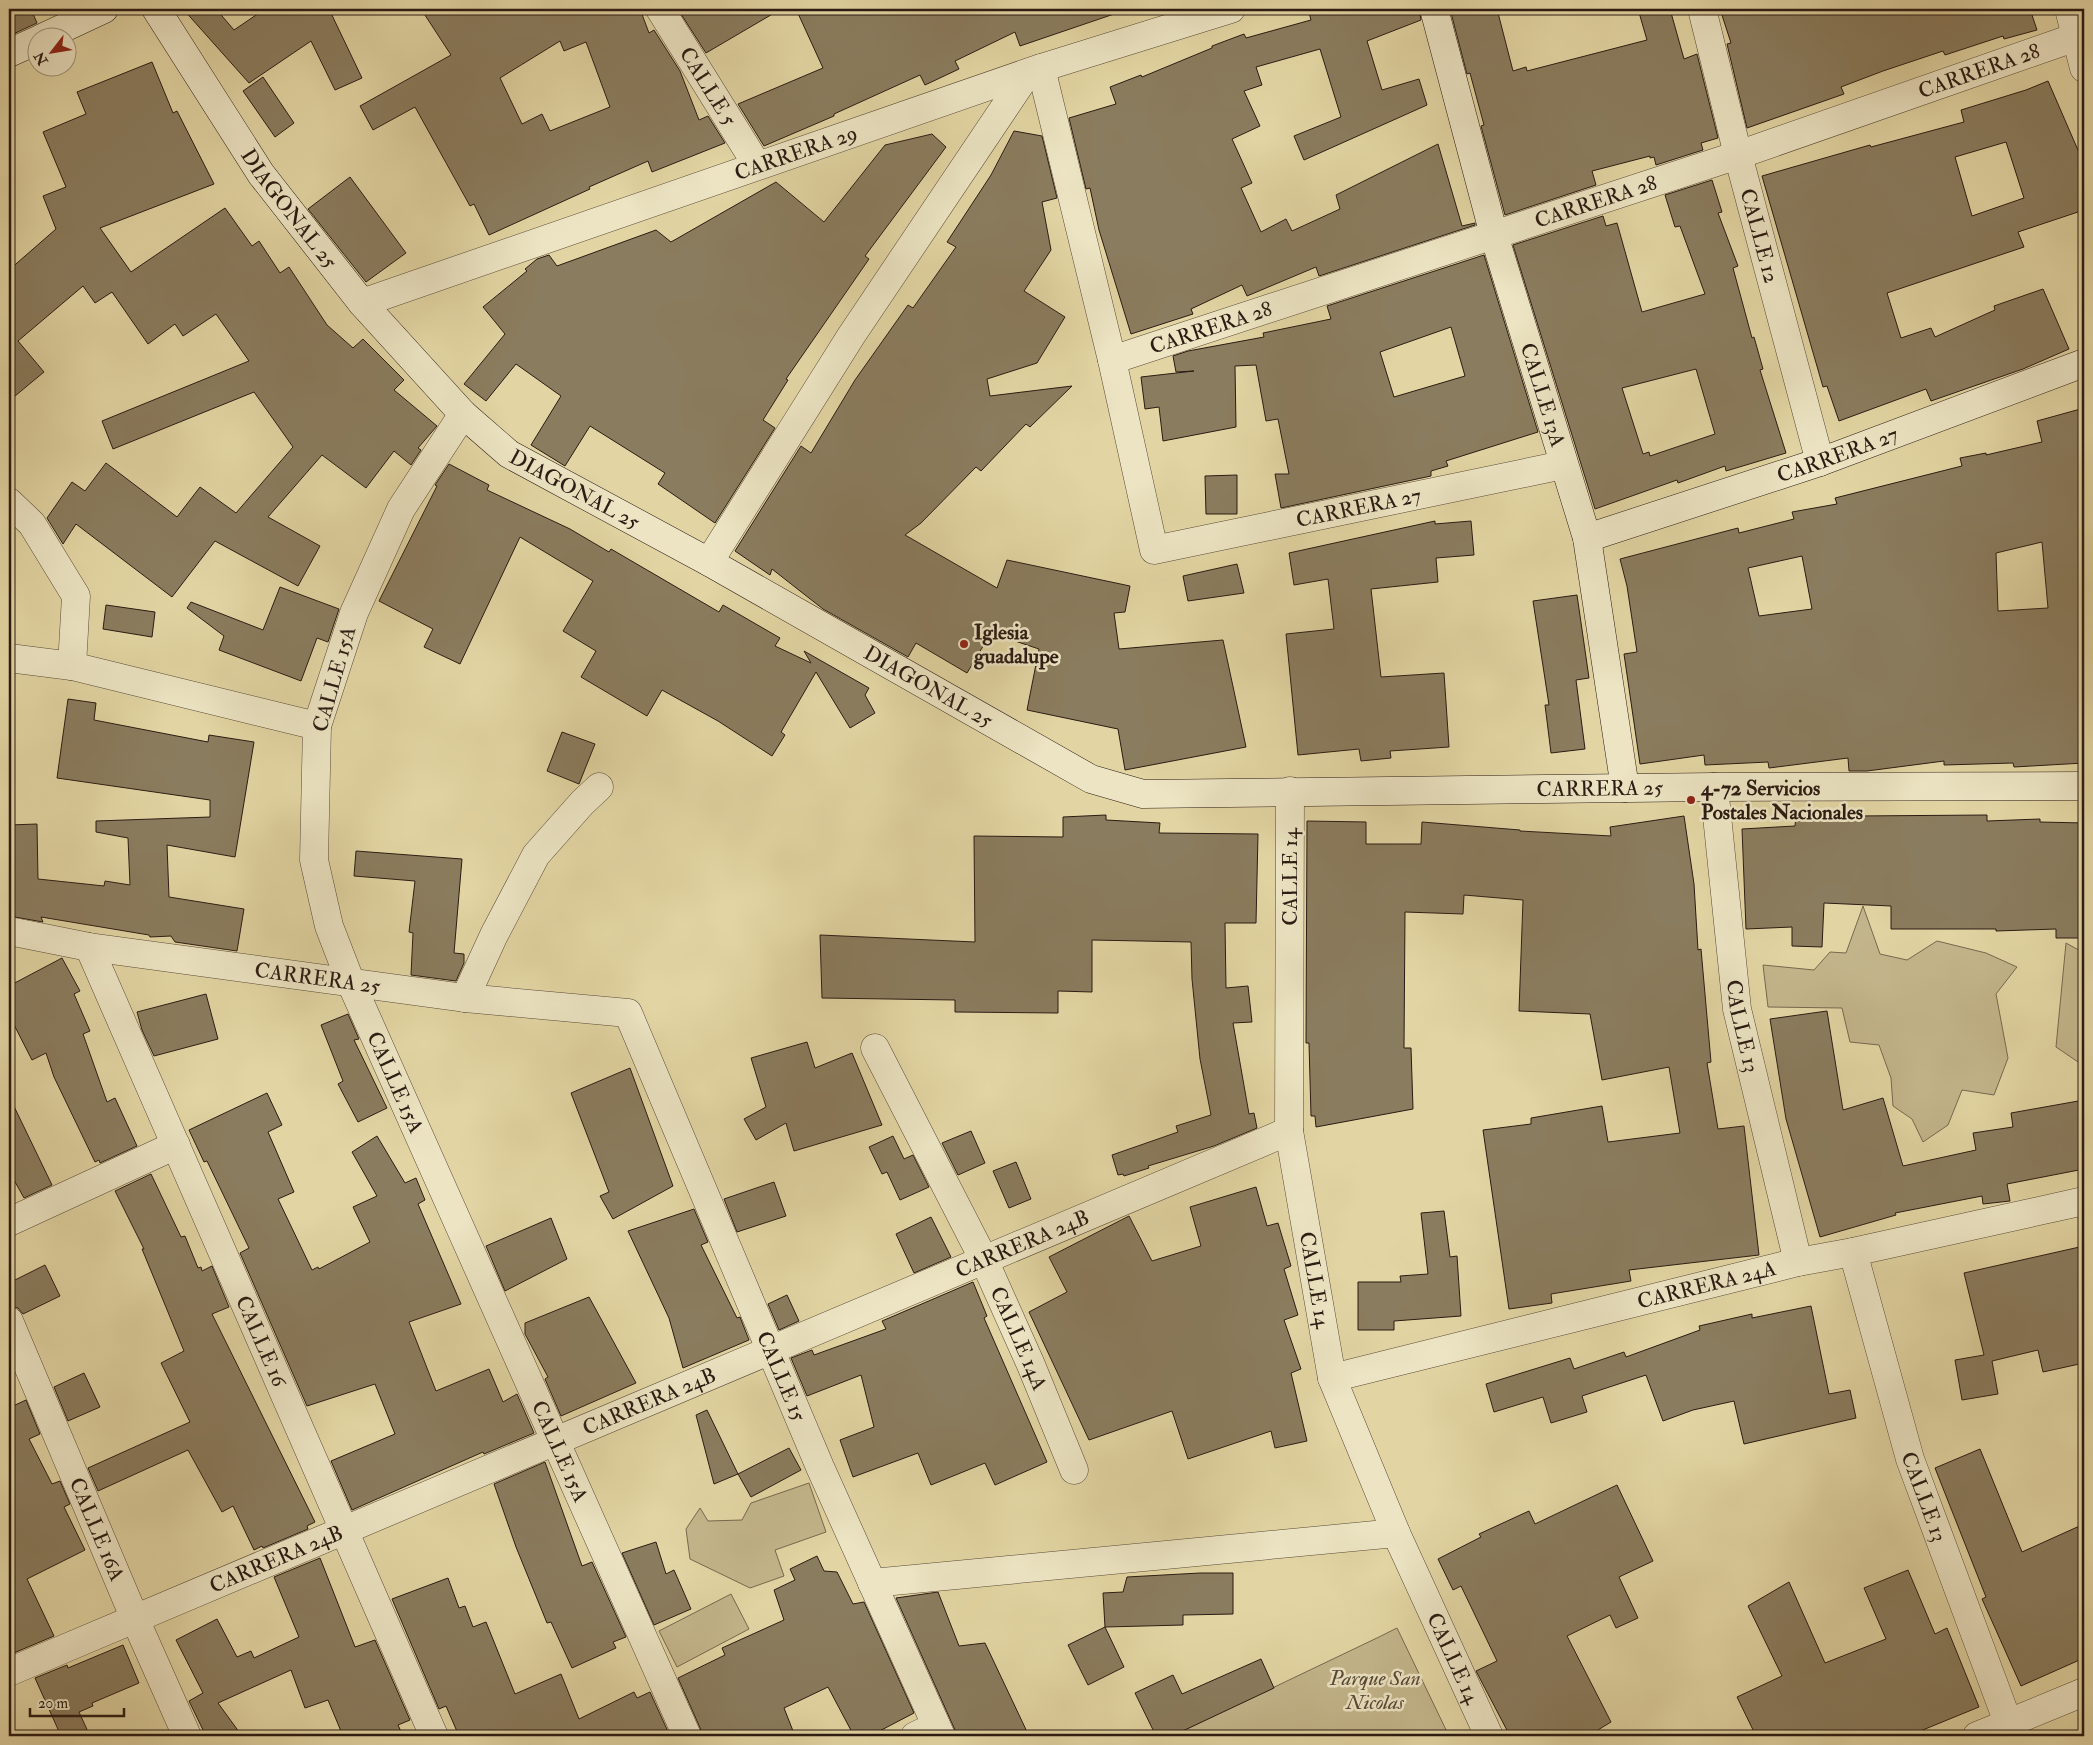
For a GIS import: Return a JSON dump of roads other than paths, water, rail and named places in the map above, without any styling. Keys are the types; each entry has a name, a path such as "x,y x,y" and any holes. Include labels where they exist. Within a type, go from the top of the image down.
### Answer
{"street":[{"path":"63,28 104,9"},
{"name":"DIAGONAL 25","path":"156,9 261,174 362,303 463,414 509,454 709,562 1092,779 1143,794"},
{"name":"CALLE 5","path":"660,9 757,165"},
{"name":"CARRERA 29","path":"362,303 757,165 1034,71 1231,9"},
{"name":"CALLE 13A","path":"1434,9 1494,235 1563,465 1587,538 1625,788"},
{"name":"CALLE 12","path":"1702,9 1738,155 1820,462"},
{"path":"2069,9 2084,68"},
{"name":"CARRERA 28","path":"1112,360 1738,155 2076,37"},
{"path":"9,53 28,44"},
{"path":"1034,71 1112,360"},
{"path":"709,562 851,336 1034,71"},
{"name":"CARRERA 27","path":"1112,360 1154,550 1563,465"},
{"name":"CARRERA 27","path":"1587,538 1820,462 2084,363"},
{"name":"CALLE 15A","path":"463,414 401,509 354,613 317,726 314,860 329,926 351,983 687,1736"},
{"path":"9,502 32,524 76,596 72,666"},
{"path":"9,658 72,666 317,726"},
{"name":"CARRERA 25","path":"1143,794 1714,787 2084,786"},
{"name":"CALLE 13","path":"1714,787 1737,1009 1798,1262"},
{"path":"465,998 494,934 536,855 582,803 599,788"},
{"name":"CALLE 14","path":"1290,791 1289,1131 1332,1378 1396,1533 1489,1736"},
{"name":"CARRERA 25","path":"9,931 89,947 351,983 465,998 628,1013"},
{"name":"CALLE 16","path":"89,947 434,1736"},
{"name":"CALLE 15","path":"628,1013 820,1467 872,1583 931,1733"},
{"name":"CALLE 14A","path":"874,1048 984,1260 1031,1365 1074,1470"},
{"name":"CARRERA 24B","path":"9,1672 1289,1131"},
{"path":"9,1222 176,1146"},
{"name":"CARRERA 24A","path":"1332,1378 1798,1262 2084,1201"},
{"name":"CALLE 13","path":"1852,1252 1910,1459 2010,1730"},
{"name":"CALLE 16A","path":"9,1321 135,1619 187,1736"},
{"path":"872,1583 1396,1533"},
{"path":"1977,1736 2010,1730 2084,1692"}],"place":[{"name":"Iglesia guadalupe","path":"964,644"},
{"name":"4-72 Servicios Postales Nacionales","path":"1691,800"}],"park label":[{"name":"Parque San Nicolas","path":"1375,1690"}]}
